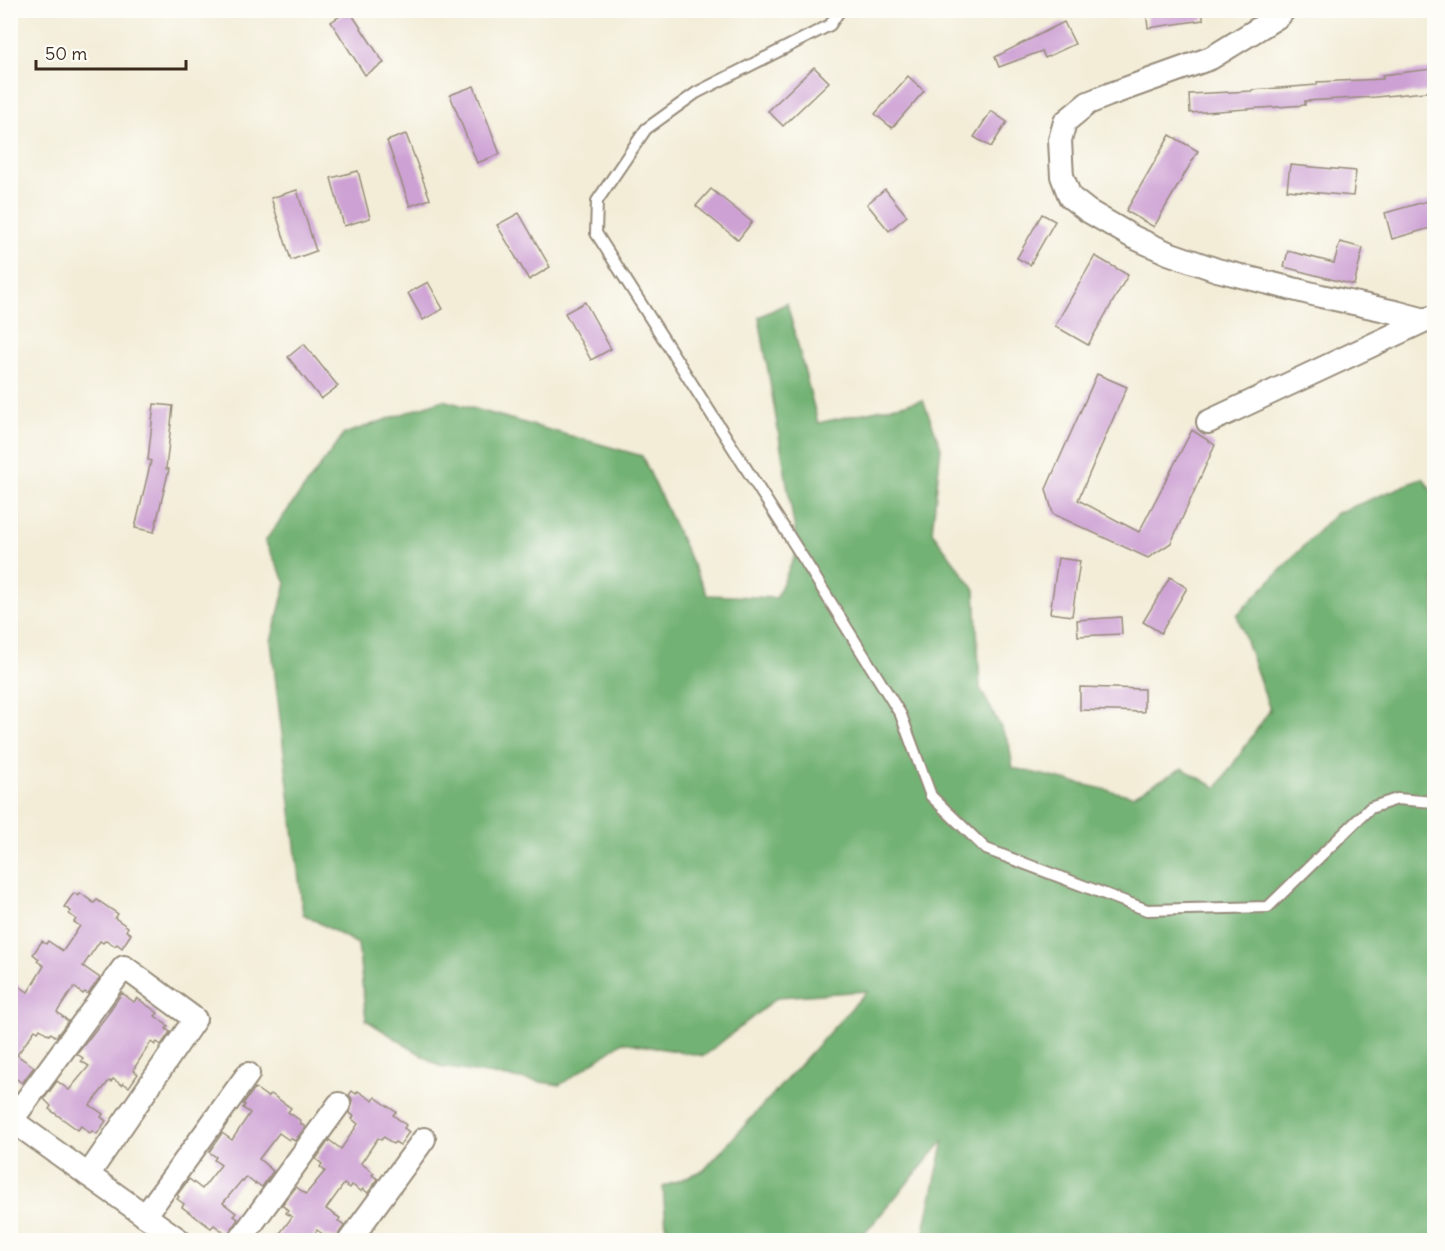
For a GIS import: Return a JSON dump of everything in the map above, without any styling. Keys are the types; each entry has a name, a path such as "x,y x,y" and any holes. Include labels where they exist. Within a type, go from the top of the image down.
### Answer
{"street":[{"path":"1284,10 1279,16 1211,58 1098,99 1065,122 1060,140 1060,159 1062,176 1070,197 1088,211 1133,237 1168,253 1217,270 1321,297 1430,318"},
{"path":"1208,422 1430,318"},
{"path":"88,1175 195,1019 124,967 11,1120 145,1216 179,1240"},
{"path":"145,1216 248,1074"},
{"path":"240,1240 339,1104"},
{"path":"350,1240 424,1139"}],"lane":[{"path":"840,10 830,25 696,93 646,129 597,201 596,233 901,715 931,796 986,849 1147,910 1268,907 1370,808 1397,799 1434,802"}],"green space":[{"path":"787,303 818,423 923,400 941,447 932,532 975,590 980,688 1009,743 1013,768 1133,796 1182,768 1217,788 1270,710 1237,615 1335,514 1423,478 1434,495 1434,1240 922,1240 944,1140 859,1240 667,1240 663,1187 704,1170 867,991 778,997 704,1056 623,1042 560,1085 441,1067 366,1020 358,944 303,914 271,641 286,583 265,541 344,434 443,400 642,456 707,595 776,598 798,549 759,317"}],"building":[{"path":"349,10 384,63 365,75 331,22"},
{"path":"1146,10 1203,10 1203,20 1148,28"},
{"path":"1064,22 1075,44 1045,58 1042,51 999,67 995,57"},
{"path":"814,67 829,82 783,126 768,111"},
{"path":"1432,69 1434,91 1305,101 1305,105 1190,113 1189,94 1317,85 1317,82 1383,79 1382,75"},
{"path":"908,76 924,91 892,128 875,114"},
{"path":"474,86 500,154 477,163 450,95"},
{"path":"991,111 1007,122 991,147 974,137"},
{"path":"406,134 430,199 410,206 387,141"},
{"path":"1170,135 1198,151 1154,227 1126,211"},
{"path":"1290,165 1356,171 1353,196 1287,190"},
{"path":"358,171 370,218 344,226 331,178"},
{"path":"711,189 752,222 738,240 696,206"},
{"path":"885,189 907,216 889,231 867,204"},
{"path":"297,190 316,251 291,260 271,198"},
{"path":"1431,200 1434,227 1392,239 1385,213"},
{"path":"519,213 550,267 529,280 497,225"},
{"path":"1042,214 1055,221 1030,265 1017,258"},
{"path":"1340,242 1363,248 1354,285 1284,267 1288,251 1334,263"},
{"path":"1095,256 1128,275 1088,345 1055,326"},
{"path":"428,282 443,309 423,320 408,293"},
{"path":"585,302 611,349 591,360 565,313"},
{"path":"304,344 338,386 321,399 288,357"},
{"path":"1097,374 1127,387 1078,500 1139,532 1192,430 1215,445 1171,543 1148,558 1053,514 1046,489"},
{"path":"154,404 173,406 166,469 169,469 154,532 135,528 151,461 148,460"},
{"path":"1058,558 1080,561 1072,616 1050,613"},
{"path":"1170,577 1187,588 1161,633 1143,622"},
{"path":"1121,617 1122,634 1078,636 1077,620"},
{"path":"1080,687 1144,689 1144,712 1080,710"},
{"path":"74,893 78,896 80,893 94,903 97,900 118,914 115,918 128,927 126,931 131,934 122,948 106,940 103,943 100,941 83,966 100,978 88,994 85,992 83,994 74,987 57,1012 68,1021 56,1037 40,1029 38,1032 35,1030 17,1055 34,1067 22,1083 10,1074 10,980 28,992 44,966 33,954 42,941 46,944 48,941 63,951 80,926 69,914 71,911 64,907"},
{"path":"122,993 134,1002 137,998 158,1013 155,1016 168,1026 166,1029 170,1032 161,1045 151,1042 133,1070 138,1074 129,1087 113,1079 90,1105 103,1114 101,1117 106,1121 97,1134 92,1131 90,1133 81,1126 78,1130 49,1109 51,1106 44,1099 57,1081 69,1090 89,1066 81,1061 83,1058 77,1054"},
{"path":"255,1088 268,1097 271,1094 291,1108 288,1112 301,1121 300,1123 305,1127 295,1141 279,1133 259,1159 273,1171 262,1187 246,1177 223,1203 236,1213 234,1216 238,1219 228,1235 214,1225 211,1228 182,1207 184,1204 177,1199 179,1197 177,1195 189,1179 202,1189 221,1165 209,1152 222,1133 232,1140 250,1113 243,1108 245,1105 243,1104"},
{"path":"352,1091 356,1094 358,1091 373,1101 375,1097 396,1112 393,1115 406,1125 404,1128 409,1132 400,1145 395,1142 393,1144 384,1137 381,1140 378,1138 361,1163 378,1179 368,1193 363,1189 361,1191 352,1185 350,1188 344,1184 326,1209 340,1218 338,1221 344,1226 337,1240 317,1230 311,1240 275,1240 292,1217 286,1213 288,1210 282,1205 296,1187 306,1194 325,1171 316,1159 329,1140 341,1149 358,1124 352,1119 354,1116 349,1113 352,1099 349,1095"}]}
